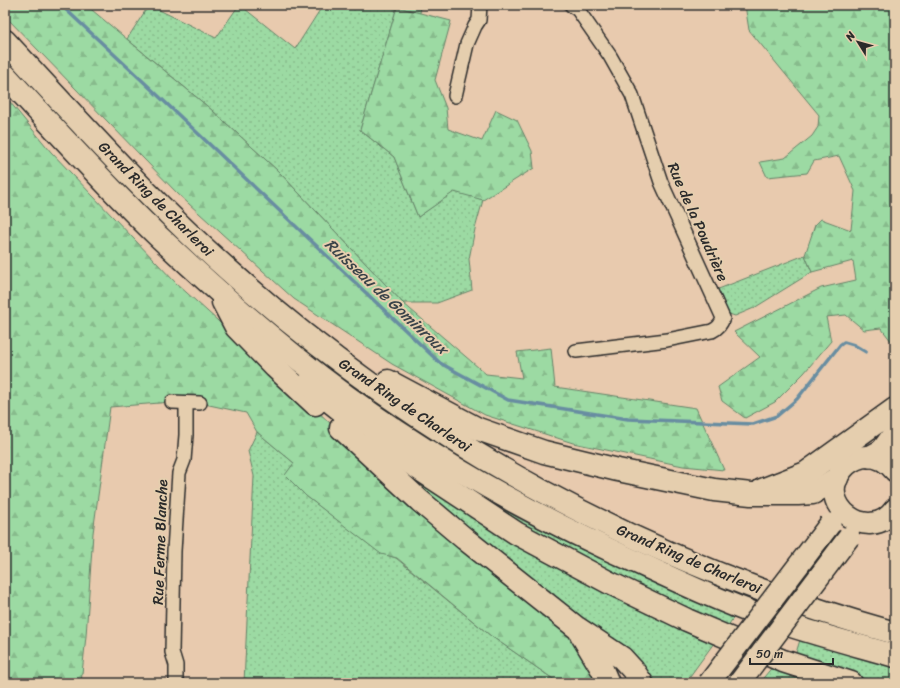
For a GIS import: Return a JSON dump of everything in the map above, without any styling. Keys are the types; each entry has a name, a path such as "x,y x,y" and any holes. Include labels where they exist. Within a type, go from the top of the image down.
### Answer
{"highway":[{"name":"Grand Ring de Charleroi","path":"5,41 174,220 234,276 315,343 391,399 465,447 547,494 625,533 706,568 784,598 895,633"},
{"name":"Grand Ring de Charleroi","path":"5,75 157,235 217,290 298,359 377,418 454,467 536,514 617,554 701,592 770,619 895,656"},
{"path":"217,290 236,327 275,366 420,502 577,628 622,658 642,683"},
{"path":"236,327 392,451 516,533 608,582 687,620 783,661 851,683"},
{"path":"315,343 344,352 374,373 478,429 544,452 618,470 714,490 751,494 813,493 837,478"},
{"path":"751,494 806,473 895,410"},
{"path":"869,457 882,450 895,432"},
{"path":"866,523 851,519 845,514 837,501 835,494 837,478 843,468 853,460 860,458 869,457 885,461 895,471"},
{"path":"709,683 830,524 835,513 837,501"},
{"path":"739,683 849,537 866,523 881,520 895,509"},
{"path":"577,628 602,669 608,683"}],"street":[{"path":"455,96 467,44 479,20 480,5"},
{"name":"Rue de la Poudrière","path":"571,5 578,10 610,56 632,96 661,182 723,318 718,328 712,331 667,340 576,351"},
{"path":"172,402 200,403"},
{"name":"Rue Ferme Blanche","path":"176,683 176,665 172,652 174,551 179,473 184,460 186,403"}],"green space":[{"path":"5,5 86,5 213,111 279,172 403,303 486,374 522,378 517,352 551,348 555,387 696,408 724,470 683,466 573,443 485,415 392,364 294,299 178,194 5,16"},
{"path":"149,5 216,38 240,5 295,49 323,5 421,5 420,13 397,7 360,130 394,157 418,217 456,190 483,200 469,259 472,290 437,303 403,303 279,172 213,111 127,39"},
{"path":"745,5 895,5 895,346 881,328 864,330 846,315 826,317 831,341 804,373 775,402 745,418 722,401 718,387 760,357 734,332 821,288 856,280 853,261 812,272 805,255 815,225 821,219 851,230 855,191 839,156 814,161 807,173 767,177 760,162 785,158 812,136 818,127 819,115 749,30"},
{"path":"397,7 451,21 435,80 446,108 448,129 482,141 496,110 517,120 532,151 534,168 483,200 454,192 418,217 394,157 360,130"},
{"path":"5,96 51,152 176,283 312,406 427,515 582,642 601,683 559,683 491,636 397,558 381,554 306,496 285,475 294,463 257,432 246,413 200,403 172,402 110,407 93,533 86,636 81,683 5,683"},
{"path":"805,255 812,272 754,308 735,316 726,313 716,290"},
{"path":"257,432 294,463 286,475 306,496 381,553 396,558 491,636 559,683 244,683 254,476 248,451"},
{"path":"375,449 714,643 685,683 645,683"},
{"path":"439,471 518,518 574,546 694,601 736,614 725,630 534,533"},
{"path":"800,640 895,667 895,683 878,683 795,656"},
{"path":"774,665 819,683 759,683"}],"waterway":[{"name":"Ruisseau de Gominroux","path":"61,5 440,363 508,400 628,419 753,424 777,416 797,399 844,342 854,345 866,352"}]}
